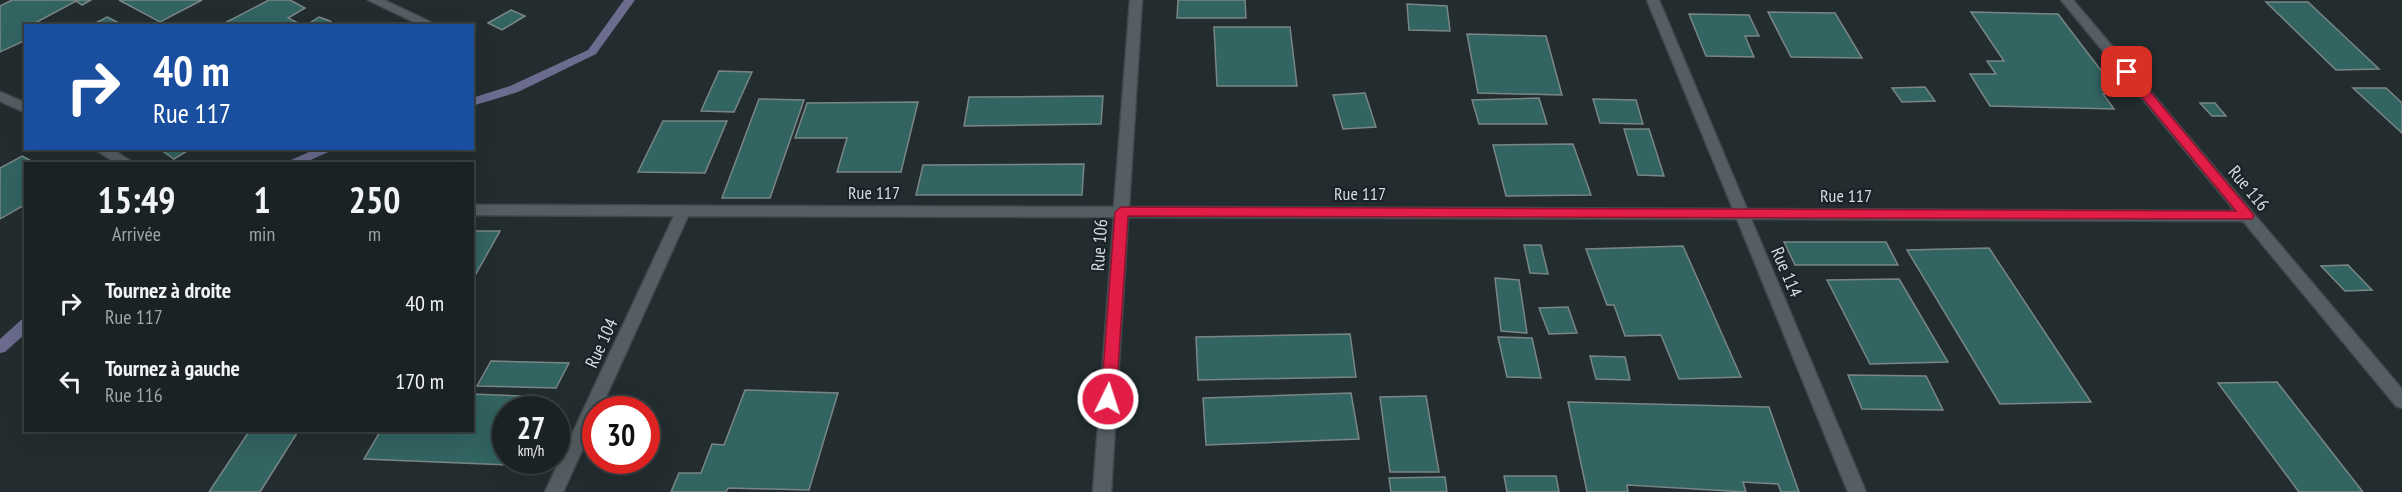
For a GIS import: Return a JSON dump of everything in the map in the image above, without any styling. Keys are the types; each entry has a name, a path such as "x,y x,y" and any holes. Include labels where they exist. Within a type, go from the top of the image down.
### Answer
{"street":[{"path":"374,0 428,24"},
{"name":"Rue 106","path":"1102,492 1136,0"},
{"name":"Rue 114","path":"1653,0 1857,492"},
{"name":"Rue 116","path":"2067,0 2402,401"},
{"path":"0,96 24,108"},
{"path":"104,150 124,162"},
{"name":"Rue 117","path":"474,210 2247,216"},
{"name":"Rue 104","path":"554,492 683,211"}],"building":[{"path":"12,0 91,0 82,5 76,1 35,23 24,24 24,41 0,52 0,6"},
{"path":"119,0 202,0 160,22"},
{"path":"269,0 290,0 305,8 288,18 300,24 223,24"},
{"path":"1178,0 1245,0 1246,18 1177,18"},
{"path":"2266,2 2308,2 2379,69 2336,70"},
{"path":"1407,4 1447,6 1450,31 1409,30"},
{"path":"511,10 525,16 502,30 488,23"},
{"path":"1768,12 1835,13 1862,58 1791,57"},
{"path":"1971,12 2058,14 2119,94 2103,94 2114,109 1990,106 1970,74 1996,74 1987,61 2004,61"},
{"path":"1689,14 1749,15 1759,36 1745,36 1754,57 1706,56"},
{"path":"107,17 121,24 94,24"},
{"path":"319,17 333,24 308,24"},
{"path":"1214,27 1290,27 1297,86 1217,86"},
{"path":"1467,34 1546,36 1562,95 1478,93"},
{"path":"719,71 752,72 734,112 701,111"},
{"path":"1925,87 1935,101 1902,102 1892,88"},
{"path":"2353,88 2386,88 2402,103 2402,133"},
{"path":"1365,93 1376,127 1343,129 1333,95"},
{"path":"1103,96 1101,124 964,126 969,97"},
{"path":"1539,98 1547,124 1479,124 1472,100"},
{"path":"759,99 804,100 770,198 722,198"},
{"path":"1593,99 1636,100 1643,124 1600,123"},
{"path":"918,102 901,172 837,172 847,138 795,138 807,103"},
{"path":"2200,103 2215,103 2226,116 2212,116"},
{"path":"663,121 727,121 705,173 638,172"},
{"path":"1624,129 1649,129 1664,176 1638,175"},
{"path":"1573,144 1591,195 1506,196 1493,145"},
{"path":"161,150 189,150 174,159"},
{"path":"22,156 33,162 24,162 24,205 0,219 0,168"},
{"path":"1084,164 1082,195 916,195 923,165"},
{"path":"474,231 500,231 474,277"},
{"path":"1784,242 1886,242 1898,265 1795,265"},
{"path":"1524,245 1541,245 1548,274 1530,273"},
{"path":"1683,246 1741,377 1679,379 1661,335 1625,336 1614,305 1607,305 1586,249"},
{"path":"1989,248 2091,402 2000,404 1907,250"},
{"path":"2348,265 2372,290 2345,291 2321,266"},
{"path":"1495,278 1519,280 1527,333 1501,331"},
{"path":"1899,279 1948,362 1870,364 1827,280"},
{"path":"1568,307 1577,333 1549,334 1539,308"},
{"path":"1350,334 1356,377 1198,380 1196,337"},
{"path":"1498,337 1532,338 1541,378 1507,377"},
{"path":"1590,356 1625,357 1630,380 1596,379"},
{"path":"491,361 569,363 556,388 477,386"},
{"path":"1848,375 1926,376 1943,410 1862,409"},
{"path":"2277,382 2363,492 2299,492 2218,383"},
{"path":"745,390 838,393 809,490 728,488 726,492 671,492 679,473 701,473 712,444 724,445"},
{"path":"1351,393 1359,439 1206,445 1203,398"},
{"path":"474,394 519,396 492,396 492,464 364,459 380,432 474,432"},
{"path":"1426,396 1439,472 1390,472 1380,397"},
{"path":"1568,402 1769,407 1799,492 1781,492 1778,484 1743,482 1746,492 1627,485 1628,492 1587,492"},
{"path":"249,432 298,432 260,492 209,492"},
{"path":"1504,476 1556,476 1559,492 1507,492"},
{"path":"1445,477 1447,492 1391,492 1389,478"}],"waterway":[{"path":"474,101 514,89 592,52 630,0"},
{"path":"293,162 326,150"},
{"path":"0,348 24,326"}],"route":[{"path":"1108,399 1121,212 2247,216 2127,72"}]}
